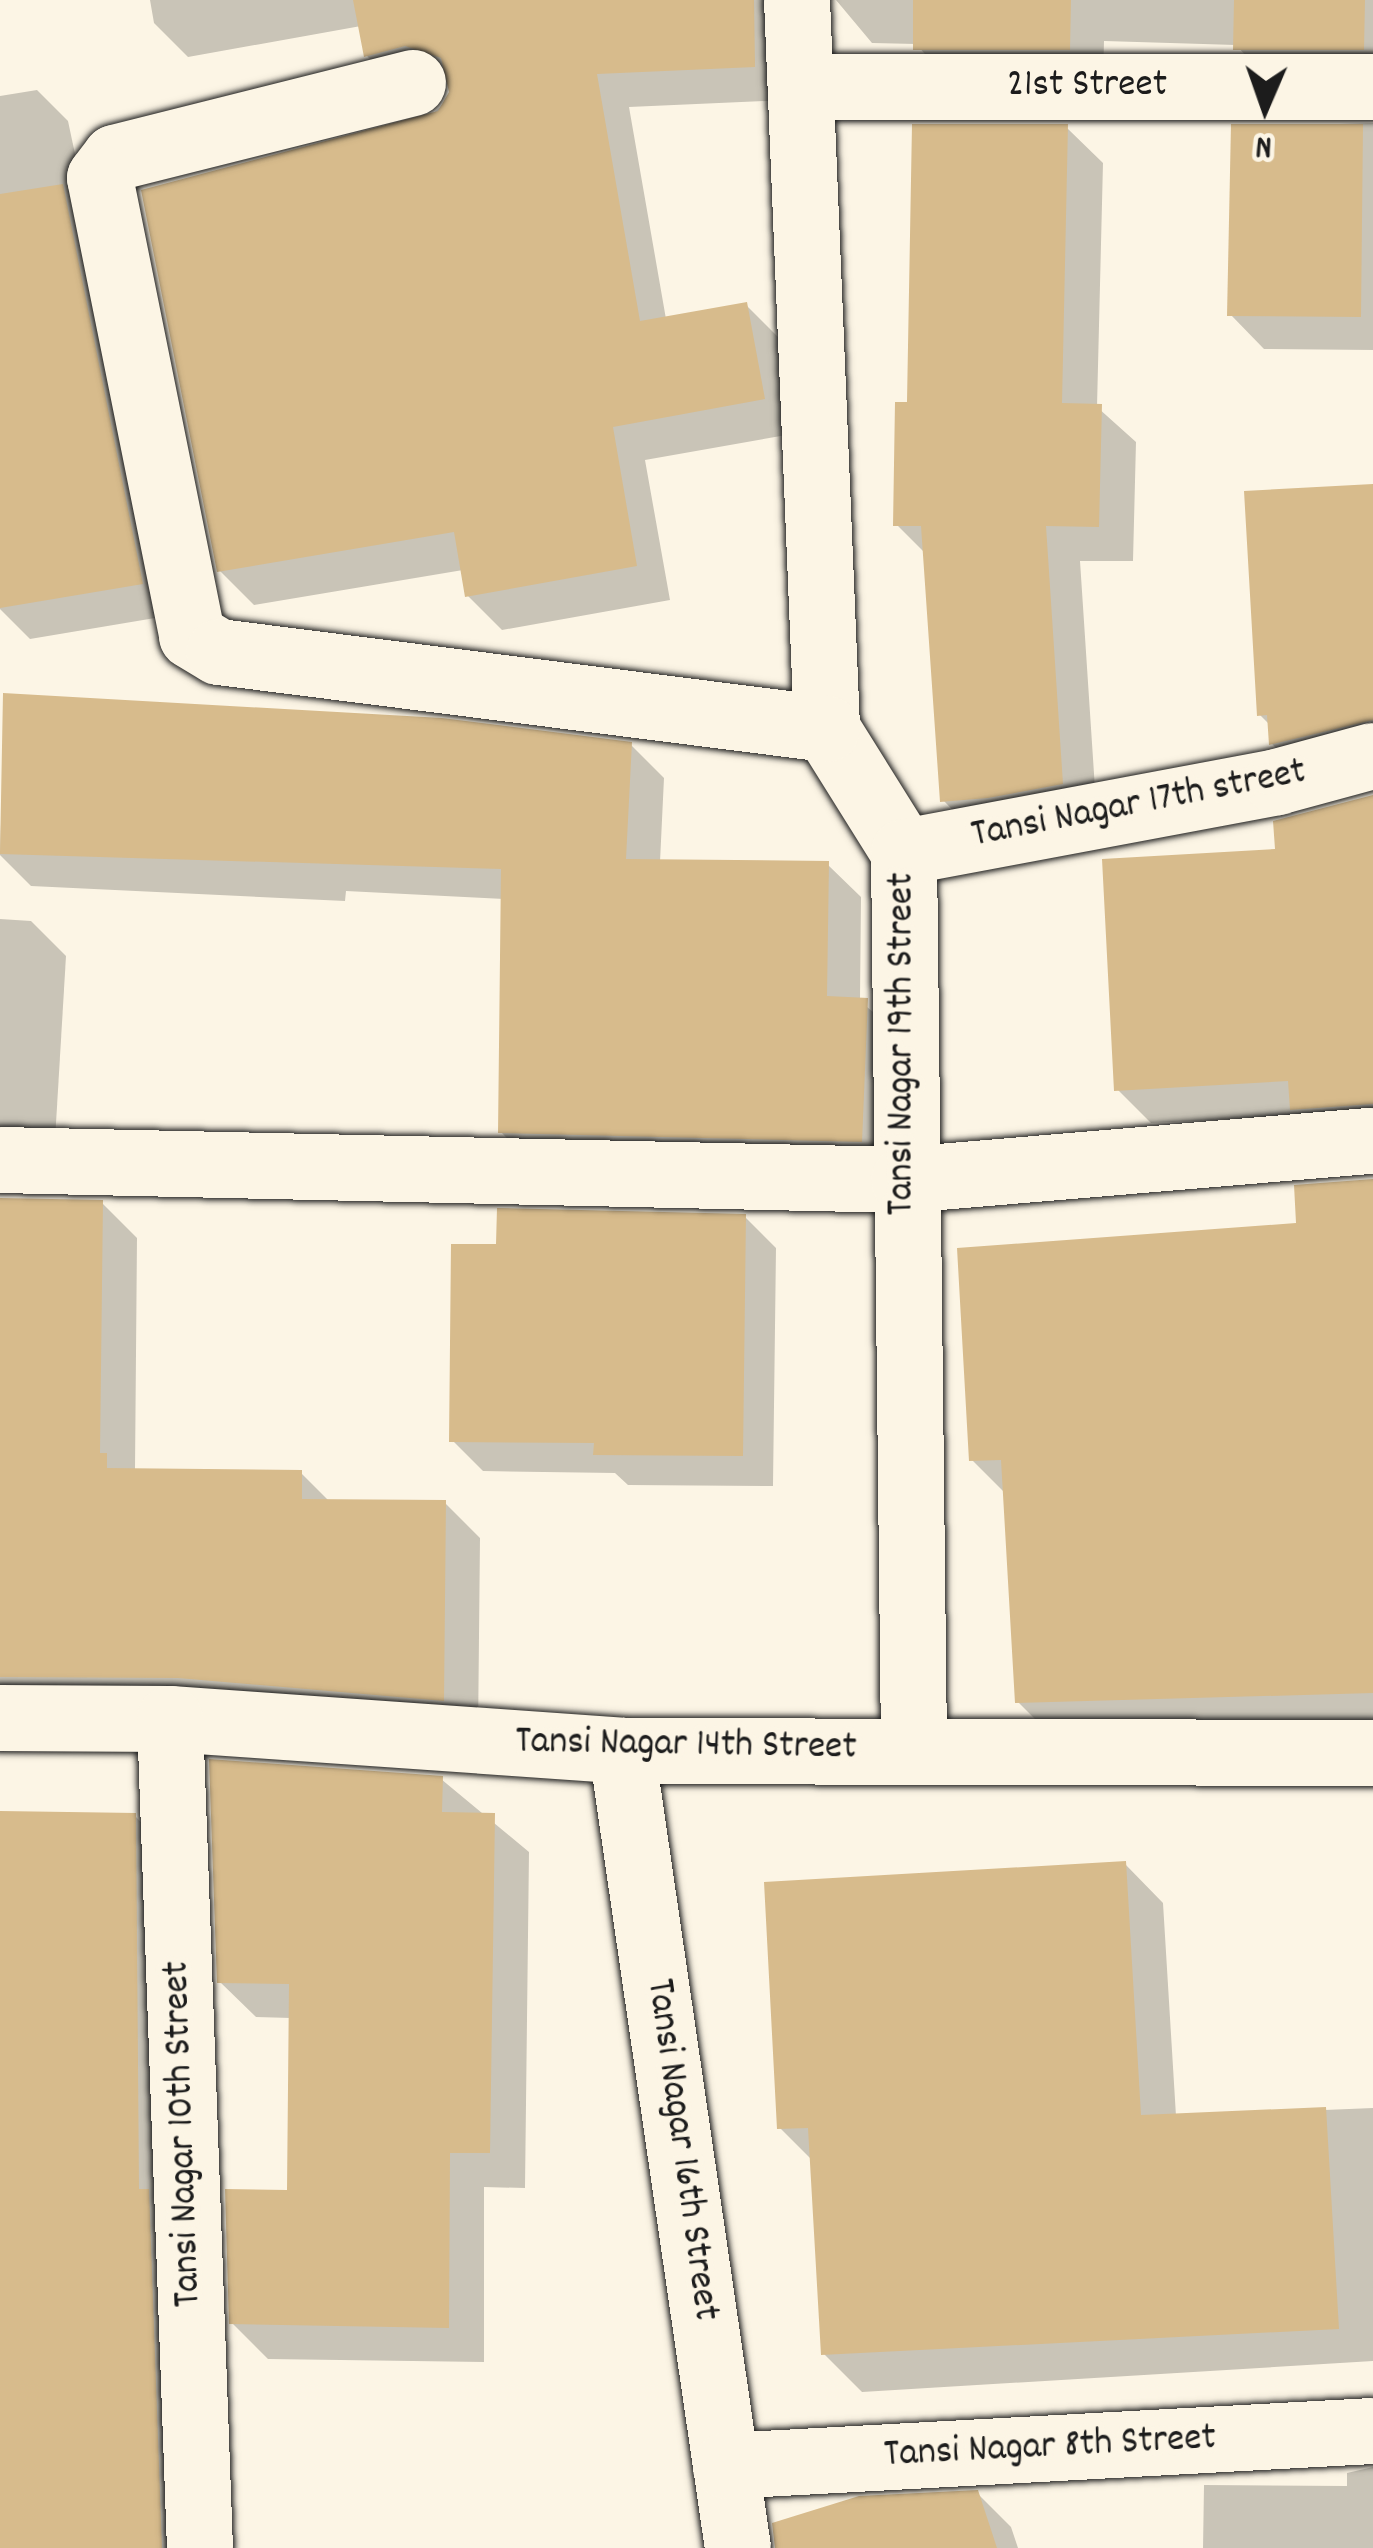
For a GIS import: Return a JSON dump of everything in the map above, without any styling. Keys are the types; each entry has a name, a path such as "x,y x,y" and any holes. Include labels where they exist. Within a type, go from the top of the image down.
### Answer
{"street":[{"name":"Tansi Nagar 19th Street","path":"797,0 827,729 904,852 904,1180 914,1751"},
{"path":"412,83 115,158 100,178 192,636 219,652 827,729"},
{"name":"21st Street","path":"801,87 1373,87"},
{"name":"Tansi Nagar 17th street","path":"904,852 1277,782 1373,756"},
{"path":"0,1160 904,1180 1373,1142"},
{"name":"Tansi Nagar 14th Street","path":"0,1718 170,1719 622,1751 1373,1753"},
{"name":"Tansi Nagar 10th Street","path":"170,1719 200,2548"},
{"name":"Tansi Nagar 16th Street","path":"622,1751 738,2548"},
{"name":"Tansi Nagar 8th Street","path":"726,2467 1373,2431"}],"building":[{"path":"353,0 754,0 755,67 597,74 640,321 747,302 765,399 613,427 637,566 465,597 454,532 217,572 141,190 438,111 449,92 441,58 405,46 364,57"},
{"path":"913,0 1071,0 1070,50 913,50"},
{"path":"1234,0 1365,0 1364,50 1233,50"},
{"path":"912,124 1068,124 1062,403 1102,404 1099,527 1046,526 1063,784 940,802 921,526 893,526 895,402 907,402"},
{"path":"1231,124 1363,124 1361,317 1227,316"},
{"path":"63,184 143,584 0,608 0,194"},
{"path":"1373,484 1373,720 1269,745 1267,715 1257,716 1244,491"},
{"path":"3,693 442,718 632,742 626,859 829,861 827,996 868,998 862,1142 498,1133 501,869 0,854"},
{"path":"1373,795 1373,1104 1290,1110 1288,1081 1114,1091 1102,859 1275,849 1273,821"},
{"path":"1373,1179 1373,1693 1015,1703 1001,1460 969,1461 957,1248 1296,1223 1294,1185"},
{"path":"0,1198 103,1200 100,1453 107,1453 107,1468 302,1470 302,1499 446,1500 444,1701 178,1678 0,1677"},
{"path":"497,1208 746,1214 743,1456 593,1455 594,1443 449,1442 451,1244 496,1244"},
{"path":"209,1759 443,1776 442,1812 495,1813 490,2153 450,2153 449,2328 229,2324 225,2189 287,2190 289,1984 217,1983"},
{"path":"0,1811 136,1813 139,2189 149,2189 162,2548 0,2548"},
{"path":"1126,1861 1141,2115 1326,2107 1339,2329 821,2355 808,2128 777,2129 764,1882"},
{"path":"978,2490 997,2548 775,2548 772,2523 859,2496"}]}
